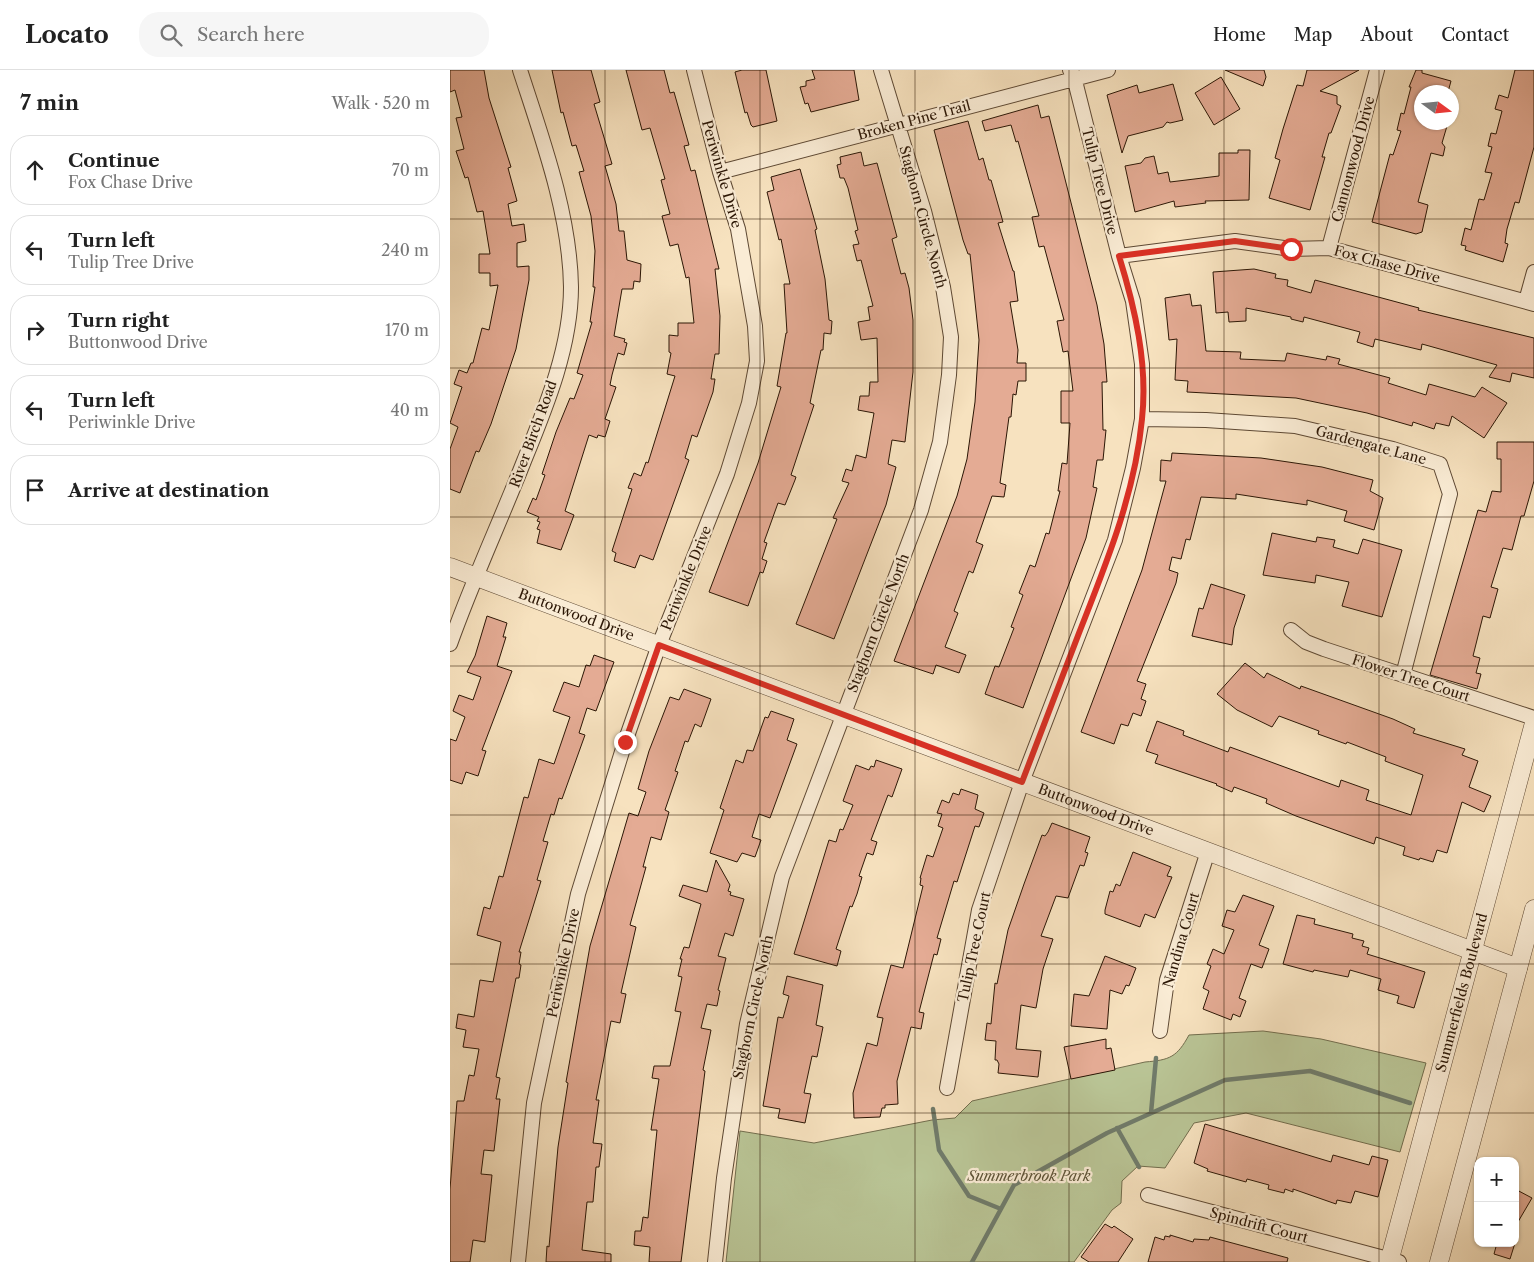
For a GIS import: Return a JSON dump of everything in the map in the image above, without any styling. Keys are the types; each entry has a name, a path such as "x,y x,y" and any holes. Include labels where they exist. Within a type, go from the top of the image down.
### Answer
{"street":[{"name":"River Birch Road","path":"450,644 546,406 566,333 571,287 567,244 551,166 520,70"},
{"name":"Periwinkle Drive","path":"518,1262 534,1103 564,948 578,894 625,742 659,645 727,474 749,403 757,361 755,326 738,228 720,172 694,70"},
{"name":"Staghorn Circle North","path":"716,1262 724,1178 747,1024 782,877 921,510 940,442 949,375 951,337 943,288 924,211 881,70"},
{"name":"Broken Pine Trail","path":"720,172 1072,74 1108,70"},
{"name":"Cannonwood Drive","path":"1328,248 1377,70"},
{"name":"Tulip Tree Drive","path":"1022,782 1115,540 1133,468 1142,419 1142,364 1133,301 1119,256 1072,74"},
{"name":"Fox Chase Drive","path":"1119,256 1235,241 1291,249 1328,248 1530,303"},
{"path":"1530,303 1534,272"},
{"name":"Gardengate Lane","path":"1142,419 1206,420 1266,426 1295,426 1392,449 1440,464 1450,494 1403,675"},
{"name":"Buttonwood Drive","path":"450,567 1518,968"},
{"name":"Flower Tree Court","path":"1291,630 1306,642 1324,649 1534,718"},
{"name":"Summerfields Boulevard","path":"1393,1261 1534,723"},
{"name":"Tulip Tree Court","path":"947,1088 979,910 1022,782"},
{"name":"Nandina Court","path":"1160,1031 1167,980 1208,851"},
{"path":"1439,1262 1534,909"},
{"name":"Spindrift Court","path":"1148,1195 1393,1261"}],"green space":[{"name":"Summerbrook Park","path":"1263,1031 1321,1039 1426,1063 1400,1152 1246,1113 1194,1123 1165,1168 1138,1166 1122,1181 1121,1203 1112,1210 1074,1262 726,1262 740,1131 814,1143 932,1120 955,1118 972,1101 1167,1058 1181,1048 1189,1035"}],"building":[{"path":"450,70 484,70 489,98 511,167 508,168 517,201 508,204 512,226 524,224 526,241 517,243 517,267 529,266 529,280 516,349 491,424 479,452 476,451 460,493 450,489 450,449 458,427 450,423 462,387 454,384 459,370 467,373 471,363 473,363 482,328 489,330 498,285 490,286 490,273 479,273 479,254 490,254 483,211 477,212 468,177 465,178 456,151 464,149 456,118 462,117 455,90 450,92"},
{"path":"552,70 591,70 600,102 594,104 612,164 605,166 616,204 619,231 624,231 627,260 641,264 640,282 634,281 633,289 622,289 614,336 625,339 624,342 627,343 624,355 618,353 612,375 610,385 616,387 605,419 610,421 605,437 598,435 597,438 589,435 565,511 574,515 561,550 537,543 540,530 537,529 540,522 537,521 539,517 527,512 533,498 536,500 545,475 542,474 556,432 570,398 574,399 583,375 577,373 592,322 590,322 595,287 593,287 595,251 591,216 579,172 584,171 576,145 572,146 563,112 561,113"},
{"path":"626,70 664,70 670,93 674,92 689,145 684,146 691,171 695,170 719,269 715,269 720,316 719,354 715,354 711,379 715,379 713,392 697,437 692,435 685,458 689,460 653,560 640,555 635,568 614,561 616,553 612,551 632,489 628,488 634,473 641,476 646,462 648,463 675,376 667,374 671,353 669,352 669,335 678,336 678,323 694,323 689,277 686,278 678,244 670,246 662,216 670,214 661,180 665,179 650,128 642,130"},
{"path":"742,70 766,70 777,121 753,127 751,125 747,112 745,113 735,72"},
{"path":"812,70 854,70 859,100 811,112 808,103 805,104 800,87 806,86 806,81 815,79"},
{"path":"1225,70 1264,70 1266,77 1263,86"},
{"path":"1307,70 1359,70 1320,91 1337,96 1337,104 1341,106 1331,133 1329,133 1322,157 1325,157 1310,210 1269,198 1280,160 1275,158 1283,129 1297,85 1303,86"},
{"path":"1416,70 1422,70 1422,73 1451,81 1450,85 1414,85 1414,130 1446,130 1442,143 1445,147 1443,156 1431,153 1418,202 1428,205 1422,232 1416,234 1372,222 1390,154 1393,155 1401,131 1397,130 1401,113 1404,114 1411,87 1409,87"},
{"path":"1515,70 1534,70 1534,147 1519,203 1515,202 1507,229 1505,243 1508,244 1503,262 1465,250 1466,246 1461,245 1465,228 1471,230 1479,199 1484,200 1492,173 1485,172 1492,147 1488,146 1491,133 1496,134 1502,111 1495,109 1499,95 1508,98"},
{"path":"1221,77 1240,109 1214,125 1195,93"},
{"path":"1173,84 1183,120 1167,122 1163,127 1128,136 1122,153 1107,95 1137,85 1139,93"},
{"path":"1038,105 1041,118 1049,116 1097,305 1104,344 1107,382 1102,382 1103,430 1106,430 1103,460 1097,460 1093,487 1097,488 1086,538 1023,708 985,694 995,666 999,667 1014,628 1011,627 1023,595 1019,593 1030,565 1035,567 1046,533 1049,534 1060,491 1058,491 1062,463 1067,464 1070,423 1061,423 1061,391 1073,391 1068,351 1063,352 1057,321 1064,320 1044,246 1039,247 1032,217 1039,216 1018,141 1016,142 1011,125 985,131 982,121"},
{"path":"968,121 979,160 983,158 989,180 991,180 1003,222 998,223 1014,271 1018,301 1010,302 1018,350 1017,363 1026,363 1026,381 1018,381 1016,395 1013,394 1000,483 1006,485 1004,497 992,496 976,542 983,545 973,573 969,571 954,611 958,613 945,647 966,655 959,673 936,665 933,674 894,661 957,496 967,459 975,402 979,340 970,254 968,254 963,240 934,130"},
{"path":"1238,150 1250,150 1249,200 1205,201 1206,203 1175,207 1174,201 1135,212 1125,166 1141,163 1145,158 1154,156 1158,174 1168,172 1170,182 1219,176 1219,153 1238,153"},
{"path":"861,152 864,166 877,163 897,237 892,239 901,274 905,273 909,288 913,320 913,372 905,442 892,440 888,464 896,467 886,505 834,639 796,624 837,519 833,518 849,483 842,481 846,469 852,471 856,455 866,458 874,413 858,410 860,396 869,396 870,382 878,382 877,338 861,340 858,322 870,320 868,307 873,306 861,260 857,261 853,245 859,244 855,231 858,230 848,188 844,178 840,178 837,165 841,164 840,157"},
{"path":"800,169 817,229 815,230 825,279 829,320 832,321 831,334 824,333 823,350 821,350 810,403 814,405 791,475 796,477 785,505 778,503 764,542 767,543 762,559 767,561 763,573 760,572 748,606 709,592 758,463 781,387 777,386 787,333 784,284 790,284 781,239 779,240 767,192 774,190 771,177"},
{"path":"1254,269 1276,274 1275,278 1288,280 1287,286 1311,293 1315,280 1419,308 1418,310 1534,338 1534,378 1512,373 1510,382 1489,377 1497,365 1422,344 1421,350 1375,339 1373,347 1357,342 1360,332 1304,317 1303,322 1291,319 1291,317 1246,308 1246,321 1229,322 1228,312 1216,313 1213,272"},
{"path":"1190,294 1192,306 1201,305 1206,351 1241,352 1240,359 1285,361 1287,353 1326,360 1327,356 1340,359 1338,364 1390,378 1388,383 1426,395 1429,384 1475,397 1482,387 1507,403 1484,438 1452,416 1449,426 1436,423 1434,429 1413,422 1412,426 1367,413 1296,398 1187,392 1188,381 1175,380 1177,339 1169,340 1165,298"},
{"path":"1497,442 1534,442 1534,481 1524,516 1521,516 1512,550 1503,548 1491,587 1498,589 1490,618 1483,616 1473,656 1480,658 1476,673 1481,674 1477,689 1430,675 1478,510 1486,512 1492,491 1501,492 1501,459 1497,459"},
{"path":"1172,453 1261,458 1322,467 1373,480 1370,491 1383,498 1374,530 1344,521 1347,511 1307,500 1307,505 1236,494 1236,499 1201,497 1190,540 1186,539 1181,559 1172,557 1169,570 1178,573 1176,583 1137,681 1146,684 1141,699 1146,701 1141,716 1133,713 1128,726 1121,724 1114,744 1081,732 1142,570 1166,481 1160,481 1161,460 1171,461"},
{"path":"1272,533 1316,542 1317,537 1335,540 1333,547 1358,554 1363,539 1402,550 1382,617 1342,606 1349,582 1316,575 1315,583 1263,575"},
{"path":"1211,584 1245,595 1234,628 1232,645 1192,636 1199,608 1203,609"},
{"path":"487,616 507,623 503,637 506,637 497,666 512,671 482,750 486,751 478,776 466,772 462,784 450,780 450,739 456,741 465,717 453,711 459,695 473,700 481,677 467,672 475,656"},
{"path":"594,655 614,662 596,711 587,708 579,733 585,735 562,799 559,798 554,815 551,814 543,841 548,842 537,880 541,881 519,952 521,952 519,964 521,965 519,978 516,978 496,1077 500,1078 496,1099 500,1099 494,1151 484,1150 481,1174 492,1175 485,1242 473,1240 470,1262 450,1262 450,1189 457,1101 464,1101 469,1075 474,1076 479,1049 463,1047 466,1030 456,1028 458,1014 474,1017 480,980 493,982 501,942 477,935 484,907 490,909 499,876 503,877 524,797 528,798 539,759 554,764 570,717 553,711 564,682 579,687 586,665 590,666"},
{"path":"1245,663 1264,678 1267,673 1300,689 1301,686 1393,719 1415,729 1413,733 1465,749 1462,755 1478,761 1469,787 1491,796 1484,812 1462,802 1447,853 1437,850 1433,862 1420,858 1419,860 1403,855 1405,847 1376,837 1374,844 1296,816 1266,803 1267,799 1234,787 1232,792 1217,784 1155,763 1158,755 1146,751 1157,721 1184,731 1183,735 1228,752 1230,747 1339,787 1341,780 1369,790 1366,800 1411,815 1423,775 1385,761 1386,757 1347,742 1346,744 1318,734 1319,731 1279,716 1272,727 1237,710 1217,694"},
{"path":"684,689 711,699 701,727 695,724 688,742 685,741 675,771 678,772 665,810 669,812 661,840 651,837 643,867 646,867 630,925 636,927 621,993 626,994 620,1023 611,1021 596,1100 599,1100 593,1143 602,1144 599,1167 596,1167 593,1202 587,1202 582,1250 611,1254 611,1262 546,1262 558,1147 568,1083 566,1082 590,946 629,813 638,816 646,792 638,789 649,751 670,697 679,700"},
{"path":"771,711 794,719 787,740 797,744 770,818 759,814 752,837 761,840 755,857 742,853 737,862 710,853 724,810 720,808 736,760 743,763 747,750 753,751 765,717 768,718"},
{"path":"876,760 902,769 892,797 888,795 871,840 877,842 873,855 867,853 859,876 862,877 857,894 852,907 850,906 836,949 841,951 837,966 794,954 829,840 836,842 840,829 843,830 853,805 843,801 856,765 869,770 871,766 874,767"},
{"path":"961,789 978,795 975,809 984,813 979,827 975,826 957,882 954,881 937,938 941,939 937,955 934,954 919,1012 924,1013 921,1029 911,1027 897,1081 898,1104 885,1105 885,1108 882,1108 880,1117 854,1118 853,1093 867,1043 877,1046 883,1018 877,1017 891,965 903,968 923,886 920,885 920,878 927,855 933,857 943,828 938,826 942,814 937,813 942,800 949,803 953,793 959,795"},
{"path":"1052,823 1090,837 1085,852 1088,853 1084,866 1080,865 1068,898 1056,896 1041,936 1053,939 1043,969 1036,1008 1021,1005 1016,1049 1041,1051 1038,1077 998,1073 999,1064 995,1060 996,1041 985,1040 987,1023 991,1024 995,983 997,984 1008,930 1024,884 1042,835 1045,836"},
{"path":"1133,852 1171,867 1167,876 1172,877 1155,918 1145,914 1140,927 1105,914 1110,891 1113,892 1116,884 1120,886"},
{"path":"716,860 730,885 728,891 731,892 730,895 744,899 733,936 725,933 718,956 726,958 718,990 720,991 717,1006 707,1004 701,1028 711,1030 703,1070 705,1071 681,1262 649,1262 650,1247 634,1245 635,1231 641,1231 643,1217 648,1218 657,1130 651,1130 659,1079 652,1078 654,1066 670,1066 681,1012 675,1011 682,977 678,976 682,959 680,959 684,947 689,948 701,904 679,896 683,885 707,892"},
{"path":"1243,895 1274,906 1259,945 1269,949 1262,968 1251,964 1239,998 1246,1001 1240,1017 1233,1014 1231,1020 1203,1009 1209,991 1203,988 1211,966 1207,964 1213,949 1224,954 1234,930 1222,926 1227,910 1235,912"},
{"path":"1297,915 1315,919 1314,924 1353,934 1352,938 1364,941 1362,946 1369,948 1367,954 1425,972 1414,1008 1397,1003 1399,996 1378,990 1381,979 1350,970 1348,977 1314,970 1313,972 1283,964"},
{"path":"1105,956 1136,968 1129,986 1126,985 1122,994 1110,990 1107,1029 1071,1026 1074,994 1089,996"},
{"path":"787,976 823,985 816,1025 823,1027 817,1057 812,1056 804,1093 811,1094 805,1123 778,1118 780,1109 763,1106 778,1017 783,1018 789,996 783,994"},
{"path":"1106,1039 1106,1049 1111,1048 1115,1070 1071,1079 1064,1047"},
{"path":"1205,1124 1331,1162 1333,1155 1369,1165 1372,1156 1388,1160 1378,1197 1355,1191 1351,1203 1337,1200 1336,1204 1293,1189 1293,1192 1285,1189 1284,1193 1268,1189 1269,1185 1247,1179 1246,1182 1207,1171 1208,1169 1194,1163"},
{"path":"1519,1191 1532,1198 1519,1220"},
{"path":"1105,1224 1112,1228 1114,1226 1133,1239 1118,1262 1089,1262 1081,1257"},
{"path":"1170,1235 1193,1242 1194,1239 1209,1240 1210,1237 1288,1258 1287,1262 1148,1262 1155,1237 1164,1240 1165,1236 1170,1237"},
{"path":"1496,1247 1514,1247 1510,1259 1494,1254"}],"waterway":[{"path":"1151,1113 1156,1058"},
{"path":"972,1262 1014,1185 1107,1133 1225,1080 1310,1071 1410,1103"},
{"path":"933,1109 939,1150 969,1196 1001,1209"},
{"path":"1117,1128 1139,1167"}],"route":[{"path":"625,742 659,645 1022,782 1115,540 1133,468 1142,419 1142,364 1133,301 1119,256 1235,241 1262,243 1291,249"}]}
